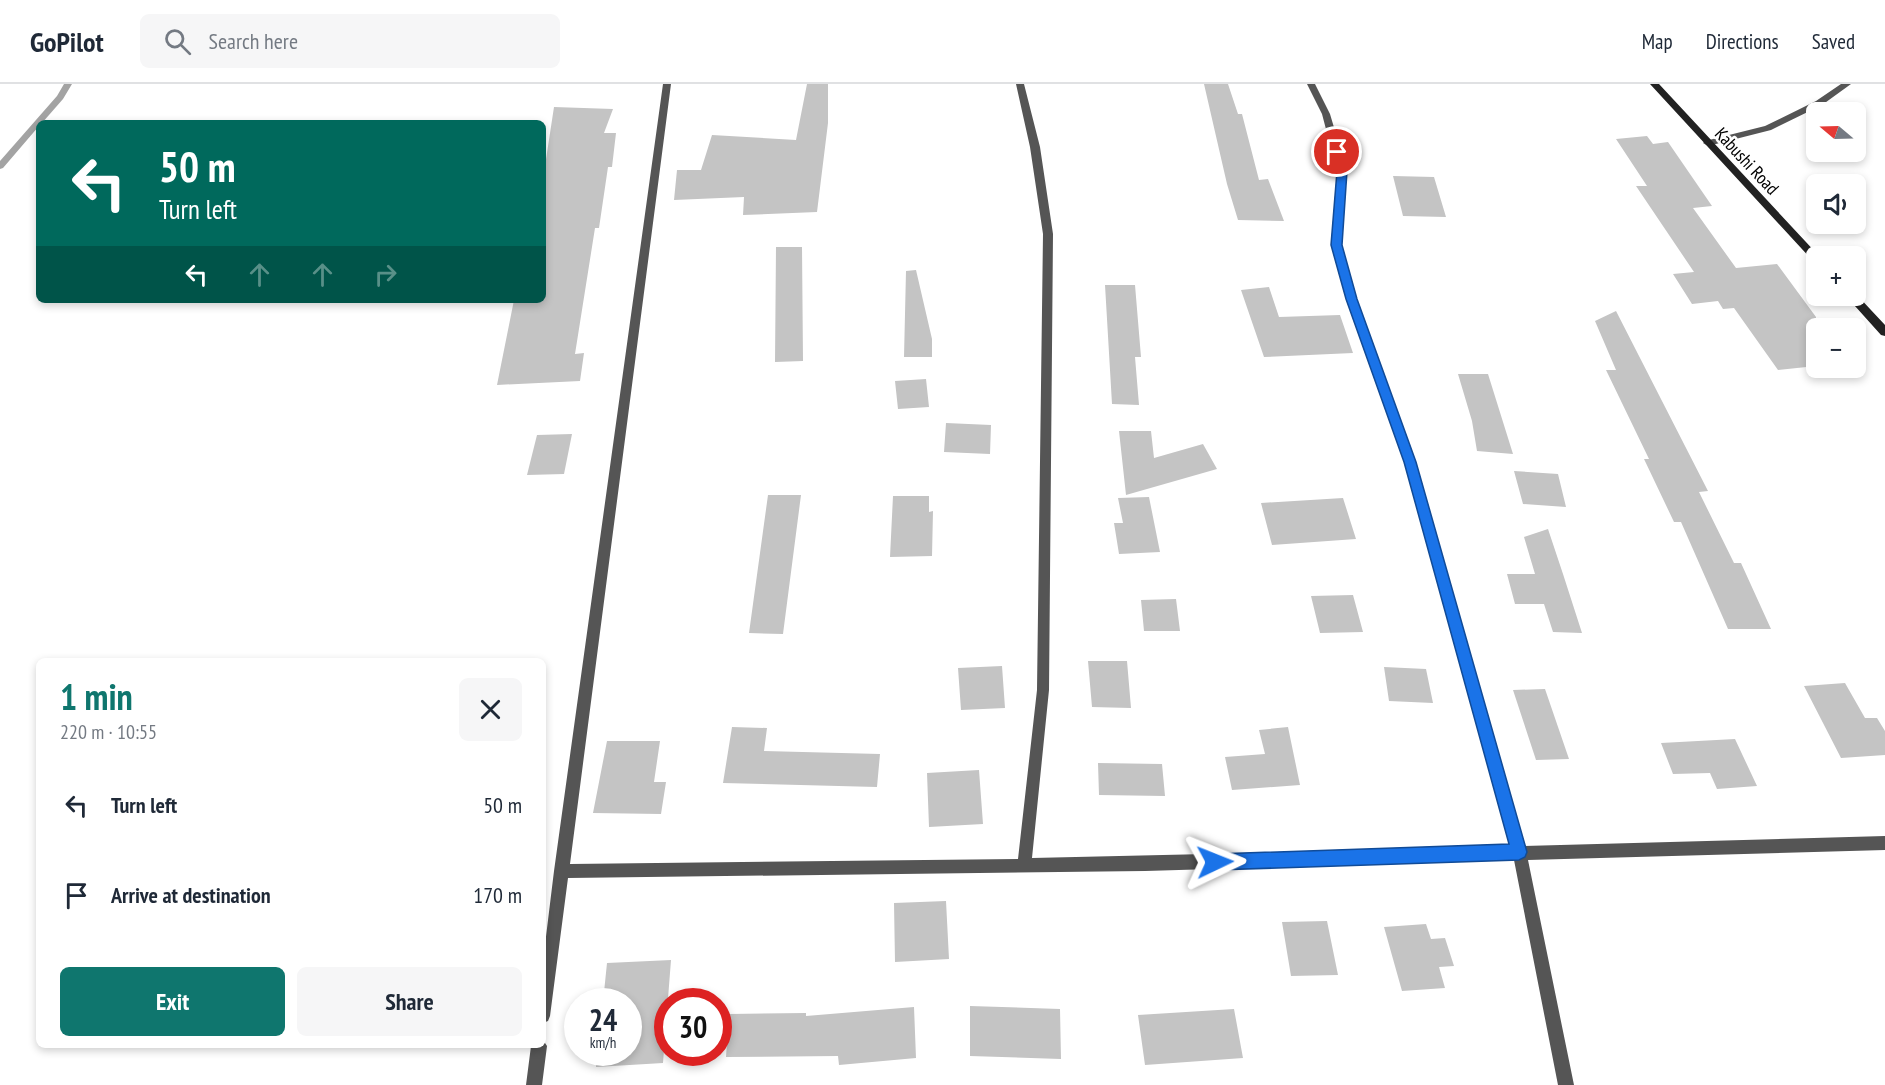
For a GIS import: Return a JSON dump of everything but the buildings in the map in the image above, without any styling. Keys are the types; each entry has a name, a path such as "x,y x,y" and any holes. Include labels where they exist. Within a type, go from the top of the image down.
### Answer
{"main road":[{"name":"Kabushi Road","path":"1654,84 1806,248"},
{"path":"1860,306 1885,332"}],"street":[{"path":"546,992 667,84"},
{"path":"1020,84 1035,147 1048,246 1043,690 1024,866"},
{"path":"1311,84 1326,114 1342,171 1336,245 1352,299 1410,462 1519,852 1566,1085"},
{"path":"1708,143 1768,128 1819,103 1847,84"},
{"path":"561,871 1024,866 1885,843"},
{"path":"534,1085 539,1048"}],"waterway":[{"path":"40,120 68,84"},
{"path":"0,166 36,125"}],"route":[{"path":"1215,862 1519,852 1410,462 1352,299 1336,245 1342,171 1337,152"}]}
